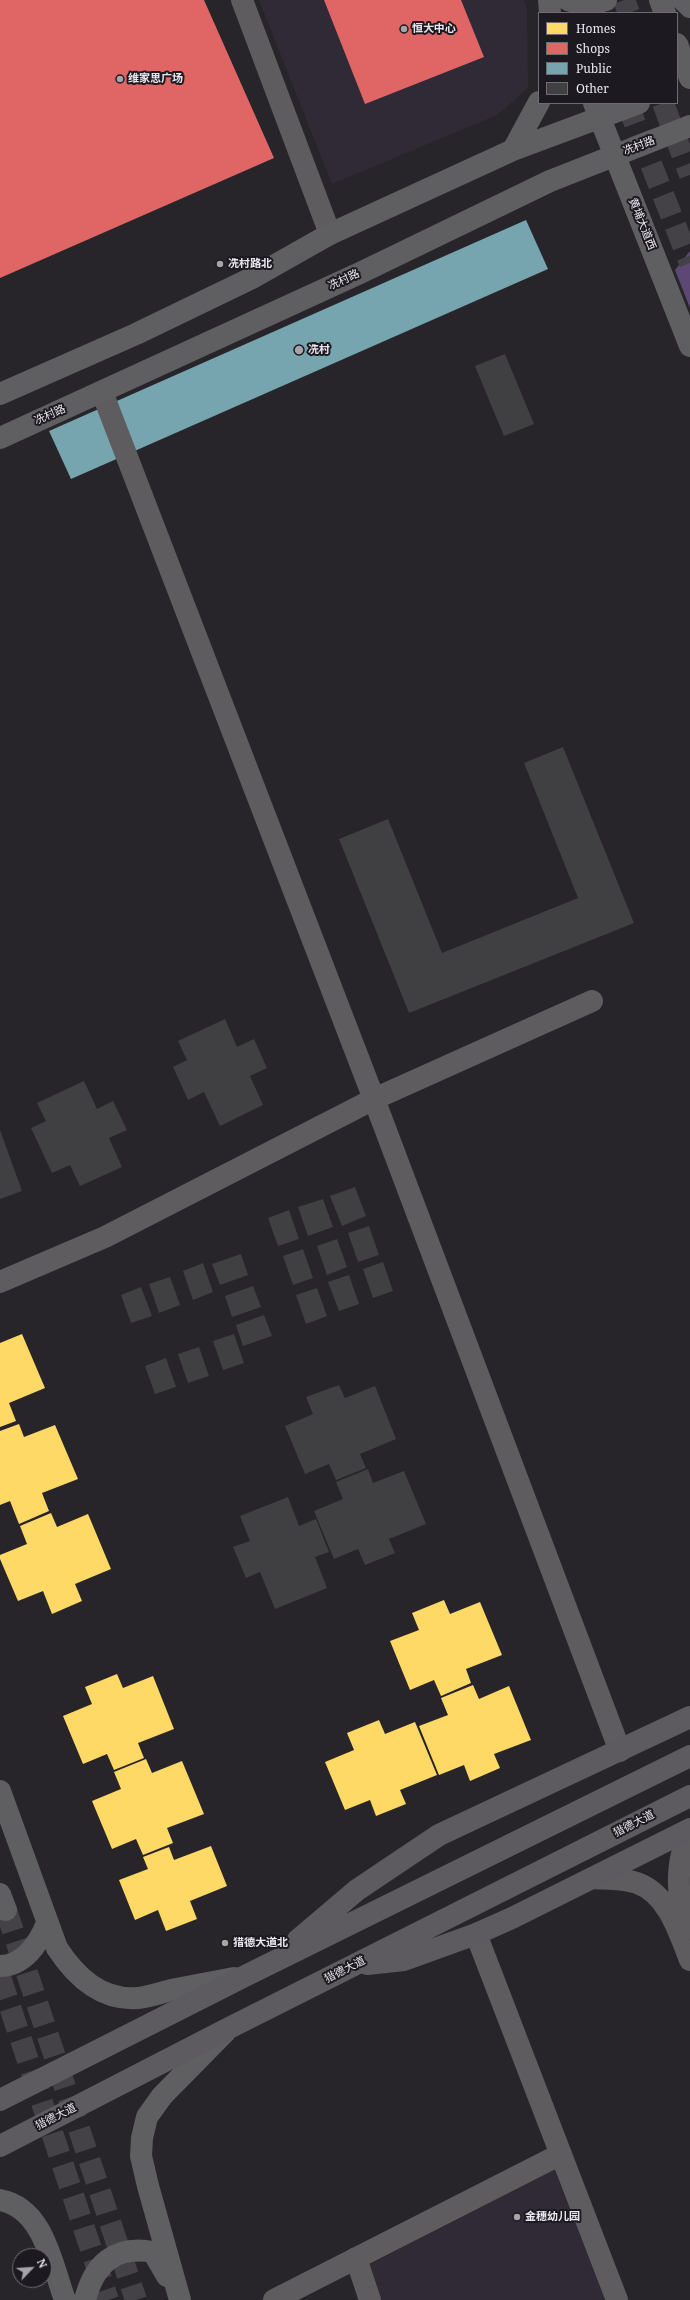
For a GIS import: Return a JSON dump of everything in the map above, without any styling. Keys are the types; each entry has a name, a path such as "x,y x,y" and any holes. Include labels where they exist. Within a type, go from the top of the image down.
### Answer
{"highway":[{"path":"246,1976 300,1939 357,1890 438,1835 690,1718"},
{"path":"0,2100 689,1756"},
{"name":"猎德大道","path":"0,2146 231,2027 690,1796"},
{"path":"352,1966 404,1960 476,1934 593,1878 690,1829"}],"main road":[{"path":"549,0 550,12"},
{"path":"554,0 559,12"},
{"path":"568,0 574,3 592,4 606,0"},
{"path":"660,0 665,12"},
{"path":"683,0 690,7"},
{"path":"678,47 690,78"},
{"path":"678,87 690,82"},
{"path":"513,150 538,104"},
{"path":"0,394 136,334 232,288 330,234 597,111 633,104"},
{"name":"黄埔大道西","path":"597,111 690,346"},
{"name":"冼村路","path":"0,438 360,273 550,181 690,126"},
{"path":"0,1791 57,1948 70,1967 82,1980 100,1992 118,1997 138,1998 246,1976"},
{"path":"0,1966 18,1961 32,1950 42,1936 47,1923"},
{"path":"180,2298 148,2186 141,2156 142,2138 147,2117 162,2096 231,2027"},
{"path":"0,2200 18,2208 30,2217 38,2228 65,2300"},
{"path":"85,2300 97,2269 115,2255 136,2249 153,2252 180,2298"}],"street":[{"path":"242,0 330,234"},
{"path":"102,392 374,1099 620,1751"},
{"path":"0,1282 105,1237 374,1099 592,1001"},
{"path":"690,1835 680,1864 678,1896 690,1953"},
{"path":"593,1878 625,1880 649,1888 661,1901 675,1922 690,1960"},
{"path":"476,1934 617,2300"},
{"path":"274,2300 561,2154"},
{"path":"356,2258 370,2300"}],"shaded area":[{"path":"259,0 524,0 527,10 528,88 497,115 332,184"},
{"path":"690,251 690,308 675,270"},
{"name":"金穗幼儿园","path":"554,2169 605,2300 382,2300 370,2264"}],"building: Homes":[{"path":"22,1334 45,1388 9,1403 16,1421 0,1427 0,1343"},
{"path":"19,1424 24,1437 55,1425 78,1479 42,1493 49,1511 19,1524 10,1501 0,1505 0,1431"},
{"path":"51,1513 57,1527 88,1514 111,1569 75,1584 82,1601 52,1614 43,1591 18,1601 0,1559 0,1555 27,1544 20,1526"},
{"path":"444,1600 450,1614 480,1602 502,1655 466,1669 471,1683 441,1696 434,1680 410,1690 390,1641 419,1630 412,1613"},
{"path":"117,1674 123,1688 153,1676 174,1729 138,1743 144,1758 114,1770 107,1754 83,1764 63,1716 92,1704 85,1687"},
{"path":"473,1685 479,1699 509,1686 531,1740 494,1754 500,1768 470,1781 464,1765 439,1775 419,1726 448,1715 441,1698"},
{"path":"379,1720 385,1734 415,1722 437,1775 400,1790 406,1804 376,1816 370,1800 345,1810 325,1762 354,1750 347,1733"},
{"path":"146,1759 152,1773 182,1761 204,1814 167,1828 173,1843 143,1855 136,1839 112,1849 92,1801 121,1789 114,1772"},
{"path":"211,1846 227,1886 190,1901 197,1919 166,1931 158,1910 135,1920 119,1880 148,1869 143,1857 169,1847 174,1860"}],"building: Shops":[{"name":"维家思广场","path":"0,0 204,0 274,158 0,278"},
{"name":"恒大中心","path":"324,0 461,0 484,57 365,104"}],"building: Public":[{"name":"冼村","path":"526,220 548,269 71,479 49,431"}],"building: Other":[{"path":"505,354 534,424 504,436 475,366"},
{"path":"563,747 634,923 409,1013 339,839 388,819 442,953 578,898 524,763"},
{"path":"225,1019 237,1047 254,1039 267,1068 250,1076 263,1105 220,1126 204,1092 188,1100 173,1067 187,1060 178,1041"},
{"path":"84,1081 97,1109 113,1101 127,1130 109,1138 122,1167 80,1186 70,1165 52,1173 31,1128 46,1121 37,1103"},
{"path":"0,1130 22,1191 0,1199"},
{"path":"355,1187 366,1216 342,1226 330,1196"},
{"path":"323,1199 333,1227 308,1236 298,1207"},
{"path":"289,1210 299,1239 278,1246 268,1218"},
{"path":"369,1226 379,1255 358,1262 348,1233"},
{"path":"337,1239 347,1267 327,1275 317,1246"},
{"path":"303,1249 313,1278 293,1285 283,1256"},
{"path":"241,1254 248,1275 220,1285 212,1264"},
{"path":"383,1262 393,1291 373,1298 363,1269"},
{"path":"203,1263 213,1292 193,1300 183,1271"},
{"path":"349,1275 359,1304 339,1311 328,1282"},
{"path":"170,1277 180,1305 159,1313 149,1284"},
{"path":"253,1286 261,1307 232,1317 225,1296"},
{"path":"141,1287 152,1316 131,1323 121,1295"},
{"path":"317,1288 327,1316 306,1324 296,1295"},
{"path":"264,1315 272,1336 243,1346 236,1325"},
{"path":"234,1334 244,1363 223,1370 213,1341"},
{"path":"199,1347 209,1376 188,1383 178,1354"},
{"path":"166,1358 176,1387 155,1394 145,1366"},
{"path":"339,1385 345,1398 375,1386 396,1439 360,1454 366,1468 336,1480 329,1464 305,1474 285,1426 313,1414 306,1397"},
{"path":"368,1469 373,1483 404,1471 426,1524 389,1539 395,1553 365,1565 358,1549 334,1559 314,1511 343,1499 336,1482"},
{"path":"288,1497 299,1526 316,1519 329,1552 315,1557 327,1588 275,1609 260,1572 246,1578 233,1547 250,1541 240,1516"}],"tunnel":[{"path":"624,0 629,12"},
{"path":"627,104 690,263"},
{"path":"663,104 690,175"},
{"path":"6,1910 136,2300"},
{"path":"0,1977 108,2300"}],"place":[{"name":"恒大中心","path":"404,29"},
{"name":"维家思广场","path":"120,79"},
{"name":"冼村路北","path":"220,264"},
{"name":"冼村","path":"299,350"},
{"name":"猎德大道北","path":"225,1943"},
{"name":"金穗幼儿园","path":"517,2217"}]}
